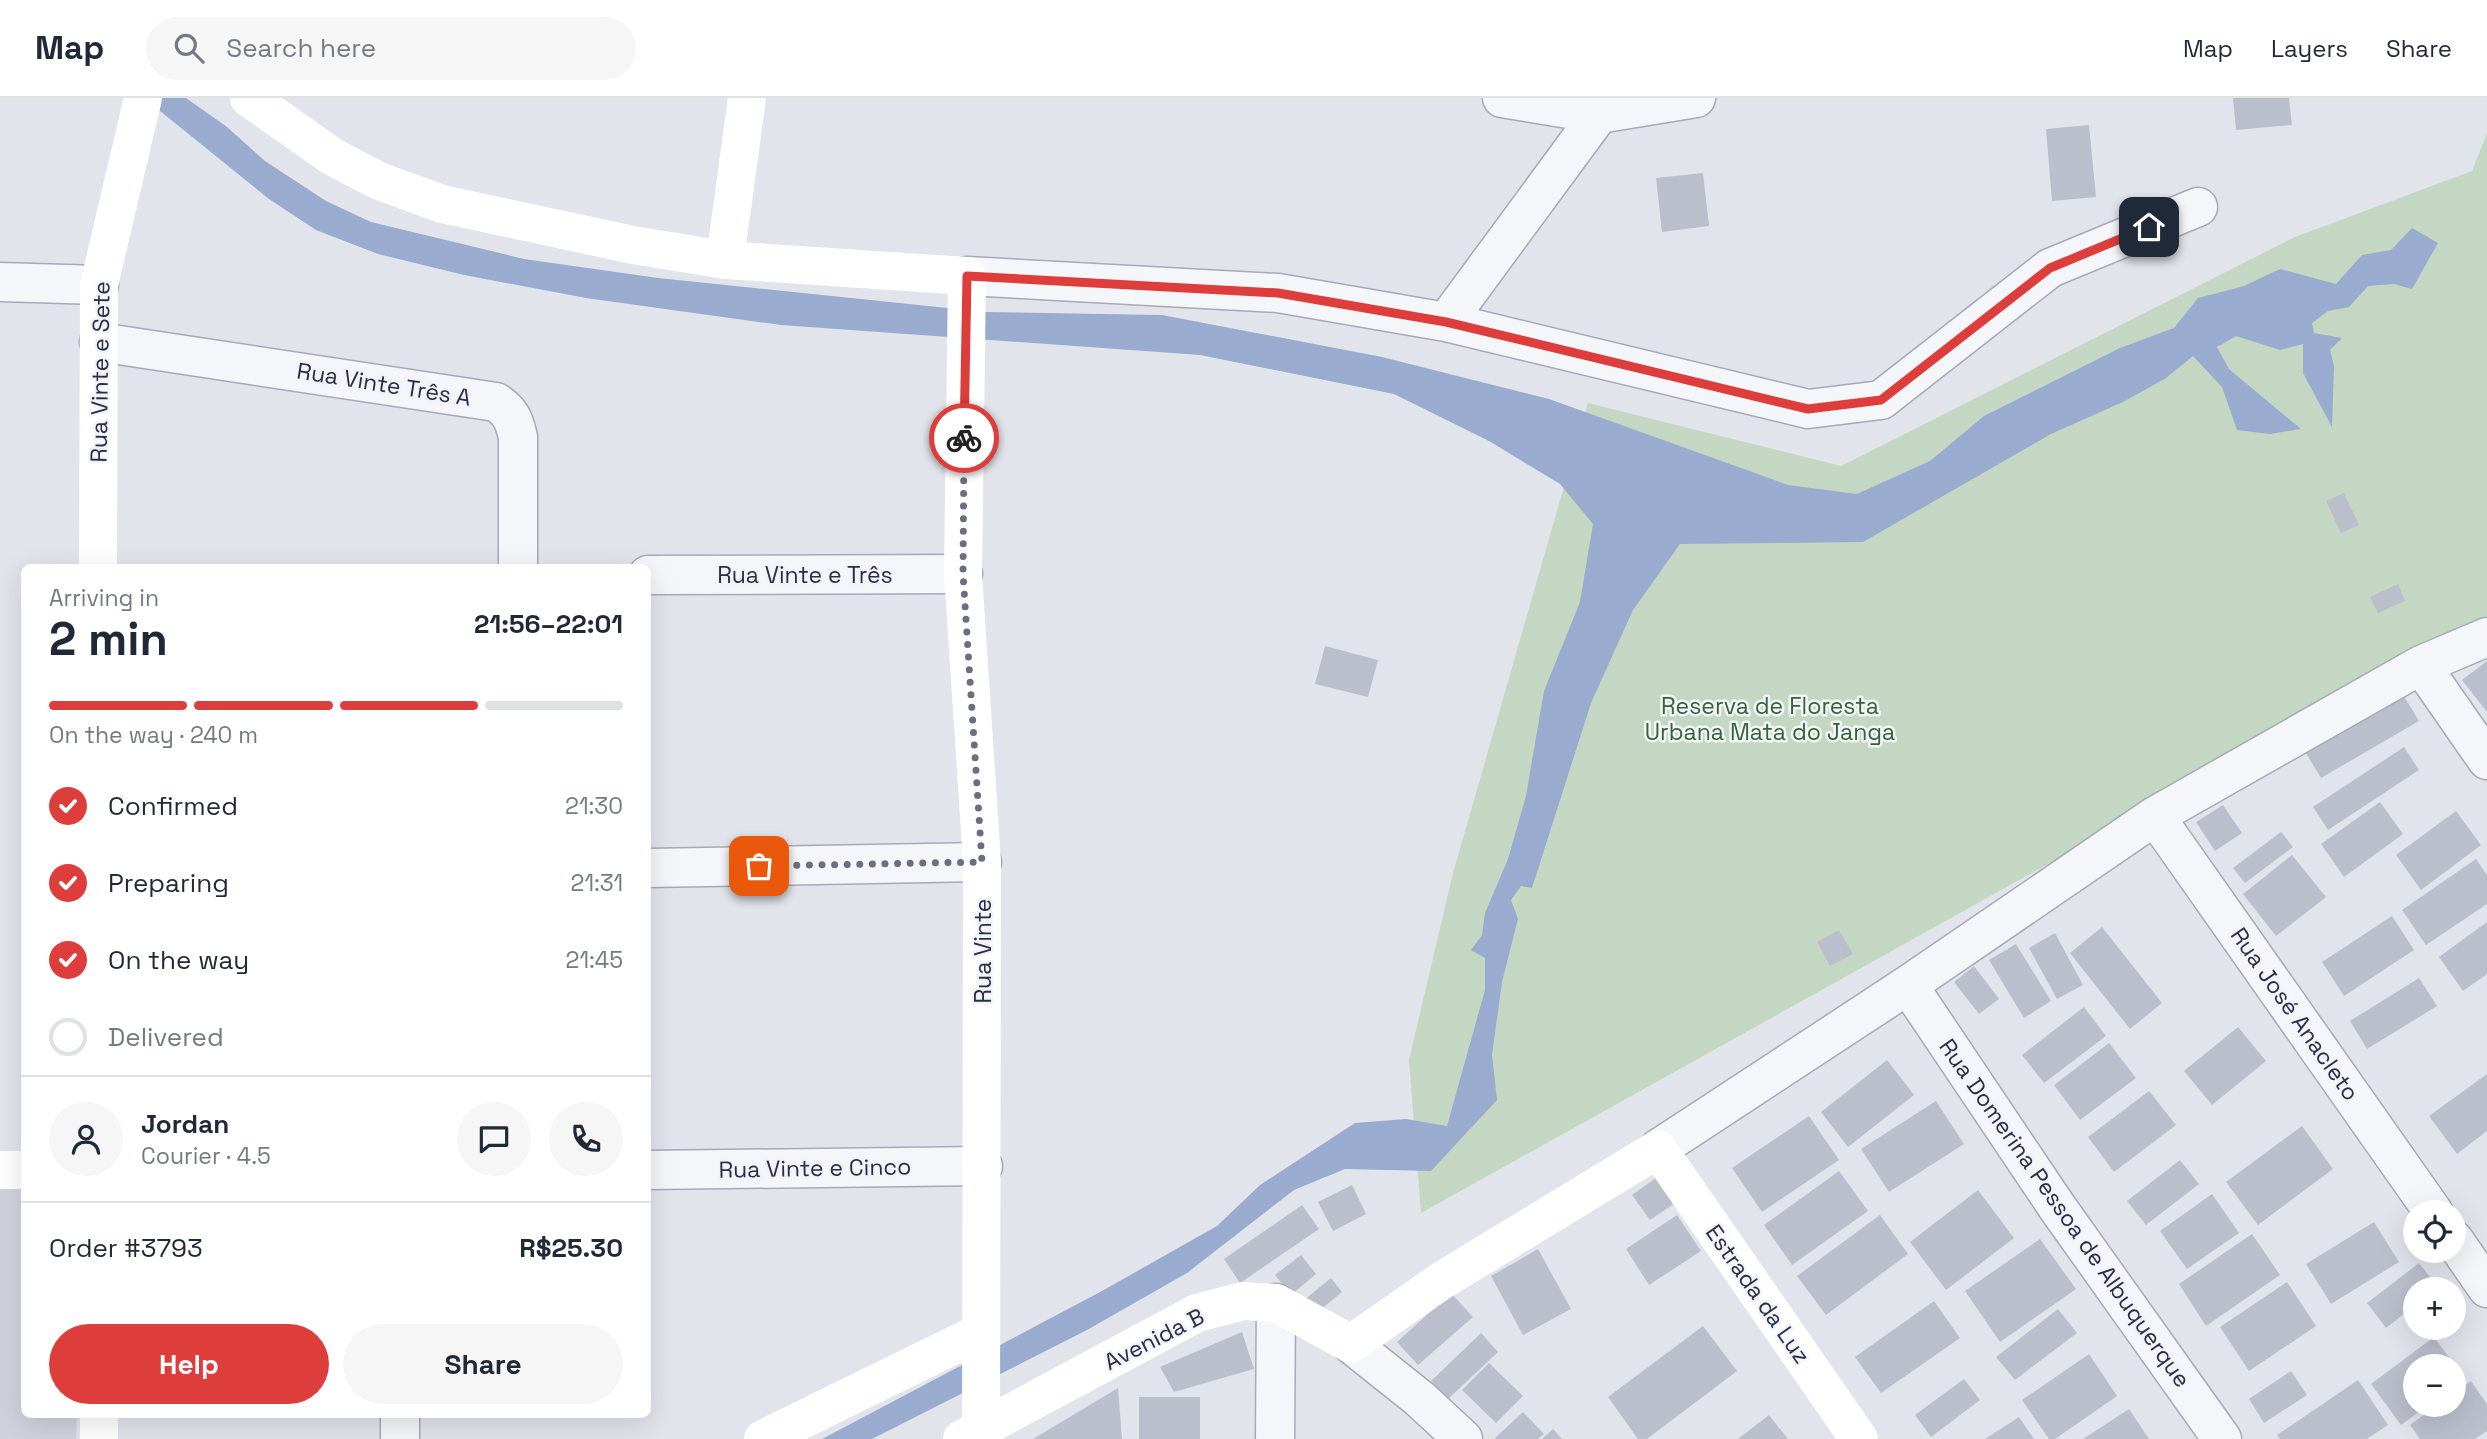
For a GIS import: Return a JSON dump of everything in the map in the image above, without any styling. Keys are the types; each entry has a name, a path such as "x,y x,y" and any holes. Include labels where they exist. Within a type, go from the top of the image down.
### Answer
{"street":[{"path":"249,98 333,158 379,181 442,204 633,245 725,260 966,280 1278,293 1446,322 1808,409 1881,400 2050,268 2198,207"},
{"path":"725,260 747,98"},
{"path":"1502,98 1601,106 1696,98"},
{"name":"Rua Vinte e Sete","path":"98,564 99,285 142,103"},
{"path":"1446,322 1601,106"},
{"name":"Rua Vinte","path":"966,280 963,574 982,862 981,1333"},
{"path":"0,282 99,285"},
{"name":"Rua Vinte Três A","path":"99,342 496,401 508,410 514,420 518,437 517,564"},
{"name":"Rua Vinte e Três","path":"651,575 963,574"},
{"path":"1351,1344 1441,1281 1658,1149 1908,985 2155,816 2421,665 2487,637"},
{"path":"2421,665 2487,760"},
{"name":"Rua José Anacleto","path":"2155,816 2425,1200"},
{"path":"651,869 982,862"},
{"name":"Rua Domerina Pessoa de Albuquerque","path":"1908,985 2057,1207 2222,1439"},
{"name":"Estrada da Luz","path":"1658,1149 1858,1439"},
{"name":"Rua Vinte e Cinco","path":"651,1170 983,1166"},
{"path":"0,1170 21,1170"},
{"path":"2466,1257 2487,1287"},
{"name":"Avenida B","path":"976,1433 1197,1313 1243,1301 1276,1303 1351,1344 1420,1399 1463,1439"},
{"path":"1275,1439 1276,1303"},
{"path":"763,1439 981,1333"},
{"name":"Avenida B","path":"976,1433 981,1333"},
{"path":"99,1418 99,1439"},
{"path":"400,1418 400,1439"}],"shaded area":[{"path":"0,1168 21,1168 21,1418 77,1418 76,1439 0,1439"}],"green space":[{"name":"Reserva de Floresta Urbana Mata do Janga","path":"2487,133 2487,642 2418,658 1421,1213 1409,1060 1453,873 1588,403 1841,466 2295,237 2472,171"}],"water":[{"path":"144,98 186,98 227,127 265,161 326,201 371,222 524,259 658,278 986,312 1162,315 1382,357 1549,399 1788,485 1857,494 1930,461 1984,416 2120,348 2174,328 2198,298 2244,286 2280,269 2336,284 2362,255 2391,250 2412,228 2438,243 2412,289 2394,284 2368,286 2349,307 2328,311 2312,323 2314,333 2342,338 2330,350 2334,366 2332,427 2303,373 2303,344 2280,350 2236,336 2217,347 2229,369 2301,429 2270,434 2237,430 2222,387 2193,356 2166,378 2125,401 2051,434 1863,542 1680,544 1633,610 1591,703 1532,888 1521,886 1511,900 1518,919 1502,982 1492,1055 1497,1100 1431,1171 1345,1169 1294,1190 1187,1273 1087,1330 872,1439 822,1439 1102,1291 1217,1226 1260,1185 1355,1123 1406,1119 1447,1126 1485,990 1485,958 1471,950 1482,935 1485,913 1508,859 1526,796 1544,691 1580,602 1593,524 1560,484 1489,441 1394,394 1200,355 781,325 586,298 464,275 378,254 316,230 269,199"}],"building":[{"path":"2233,98 2289,98 2292,125 2236,130"},
{"path":"2089,125 2096,197 2052,201 2046,129"},
{"path":"1703,173 1709,226 1662,232 1656,178"},
{"path":"2344,493 2359,525 2341,533 2326,501"},
{"path":"2398,584 2405,601 2378,613 2370,597"},
{"path":"1325,646 1378,660 1368,697 1315,684"},
{"path":"2487,661 2487,712 2462,680"},
{"path":"2402,693 2419,721 2321,778 2304,750"},
{"path":"2404,747 2419,770 2328,830 2313,807"},
{"path":"2380,802 2403,834 2344,877 2321,844"},
{"path":"2223,805 2242,833 2215,851 2196,822"},
{"path":"2456,811 2481,845 2421,890 2396,855"},
{"path":"2281,832 2293,847 2245,883 2233,868"},
{"path":"2292,855 2326,897 2276,936 2243,894"},
{"path":"2476,859 2487,875 2487,904 2426,945 2402,910"},
{"path":"2392,916 2414,950 2344,996 2322,962"},
{"path":"2487,922 2487,974 2463,991 2439,957"},
{"path":"2102,927 2162,1003 2130,1029 2070,953"},
{"path":"1839,930 1853,954 1830,966 1817,942"},
{"path":"2055,933 2083,985 2057,999 2029,948"},
{"path":"2016,944 2051,1001 2024,1018 1989,960"},
{"path":"1974,966 1999,999 1979,1014 1954,982"},
{"path":"2419,978 2437,1006 2367,1049 2350,1021"},
{"path":"2084,1007 2106,1036 2044,1083 2022,1055"},
{"path":"2238,1027 2266,1061 2212,1105 2184,1071"},
{"path":"2109,1043 2136,1078 2080,1120 2054,1085"},
{"path":"1887,1060 1914,1095 1848,1147 1821,1112"},
{"path":"2487,1074 2487,1131 2457,1154 2429,1116"},
{"path":"2149,1091 2176,1125 2114,1172 2088,1137"},
{"path":"1936,1101 1964,1144 1889,1192 1861,1149"},
{"path":"1809,1116 1839,1160 1762,1212 1732,1168"},
{"path":"2302,1126 2333,1169 2258,1225 2226,1182"},
{"path":"2180,1160 2199,1184 2146,1225 2127,1201"},
{"path":"1839,1171 1868,1211 1792,1265 1764,1225"},
{"path":"1660,1175 1678,1201 1650,1220 1632,1195"},
{"path":"1352,1185 1366,1214 1333,1231 1318,1202"},
{"path":"1978,1190 2014,1238 1946,1290 1910,1242"},
{"path":"2212,1194 2239,1233 2187,1269 2160,1231"},
{"path":"1302,1205 1319,1229 1240,1283 1224,1259"},
{"path":"1677,1215 1701,1251 1649,1285 1626,1249"},
{"path":"1880,1215 1908,1254 1826,1315 1797,1276"},
{"path":"2374,1222 2399,1262 2331,1304 2306,1264"},
{"path":"2252,1234 2280,1275 2206,1326 2179,1284"},
{"path":"2040,1239 2076,1289 2000,1342 1965,1291"},
{"path":"1538,1249 1571,1309 1523,1335 1491,1276"},
{"path":"1301,1255 1316,1274 1291,1295 1275,1275"},
{"path":"2419,1263 2430,1277 2403,1277 2403,1315 2386,1328 2367,1303"},
{"path":"1331,1278 1342,1292 1314,1315 1303,1301"},
{"path":"2287,1282 2316,1326 2249,1371 2220,1327"},
{"path":"1451,1293 1473,1317 1418,1365 1397,1342"},
{"path":"1934,1301 1960,1338 1881,1393 1855,1357"},
{"path":"2058,1309 2077,1333 2015,1380 1996,1357"},
{"path":"1703,1326 1737,1371 1647,1439 1638,1439 1608,1397"},
{"path":"1242,1332 1254,1369 1174,1392 1160,1367"},
{"path":"1481,1333 1498,1352 1448,1399 1431,1381"},
{"path":"2430,1340 2436,1340 2446,1354 2411,1354"},
{"path":"2089,1354 2117,1396 2055,1439 2049,1439 2022,1400"},
{"path":"2403,1360 2403,1417 2412,1417 2401,1425 2371,1384"},
{"path":"1489,1363 1523,1396 1496,1423 1462,1390"},
{"path":"2291,1371 2307,1395 2264,1423 2249,1399"},
{"path":"1964,1379 1980,1400 1931,1437 1915,1415"},
{"path":"2358,1380 2388,1425 2367,1439 2280,1439 2277,1435"},
{"path":"2471,1381 2487,1404 2487,1431 2475,1439 2420,1439 2410,1425 2421,1417 2466,1417 2466,1385"},
{"path":"1118,1388 1122,1439 1033,1439"},
{"path":"1139,1397 1200,1397 1200,1439 1139,1439"},
{"path":"2129,1409 2149,1439 2083,1439"},
{"path":"1523,1412 1544,1434 1538,1439 1494,1439"},
{"path":"1769,1415 1788,1439 1738,1439"},
{"path":"2019,1417 2034,1439 1985,1439"},
{"path":"1553,1429 1562,1439 1542,1439"}],"way so far":[{"path":"759,866 982,862 963,574 964,438"}],"route":[{"path":"964,438 967,276 1278,293 1446,322 1808,409 1881,400 2050,268 2149,227"}]}
